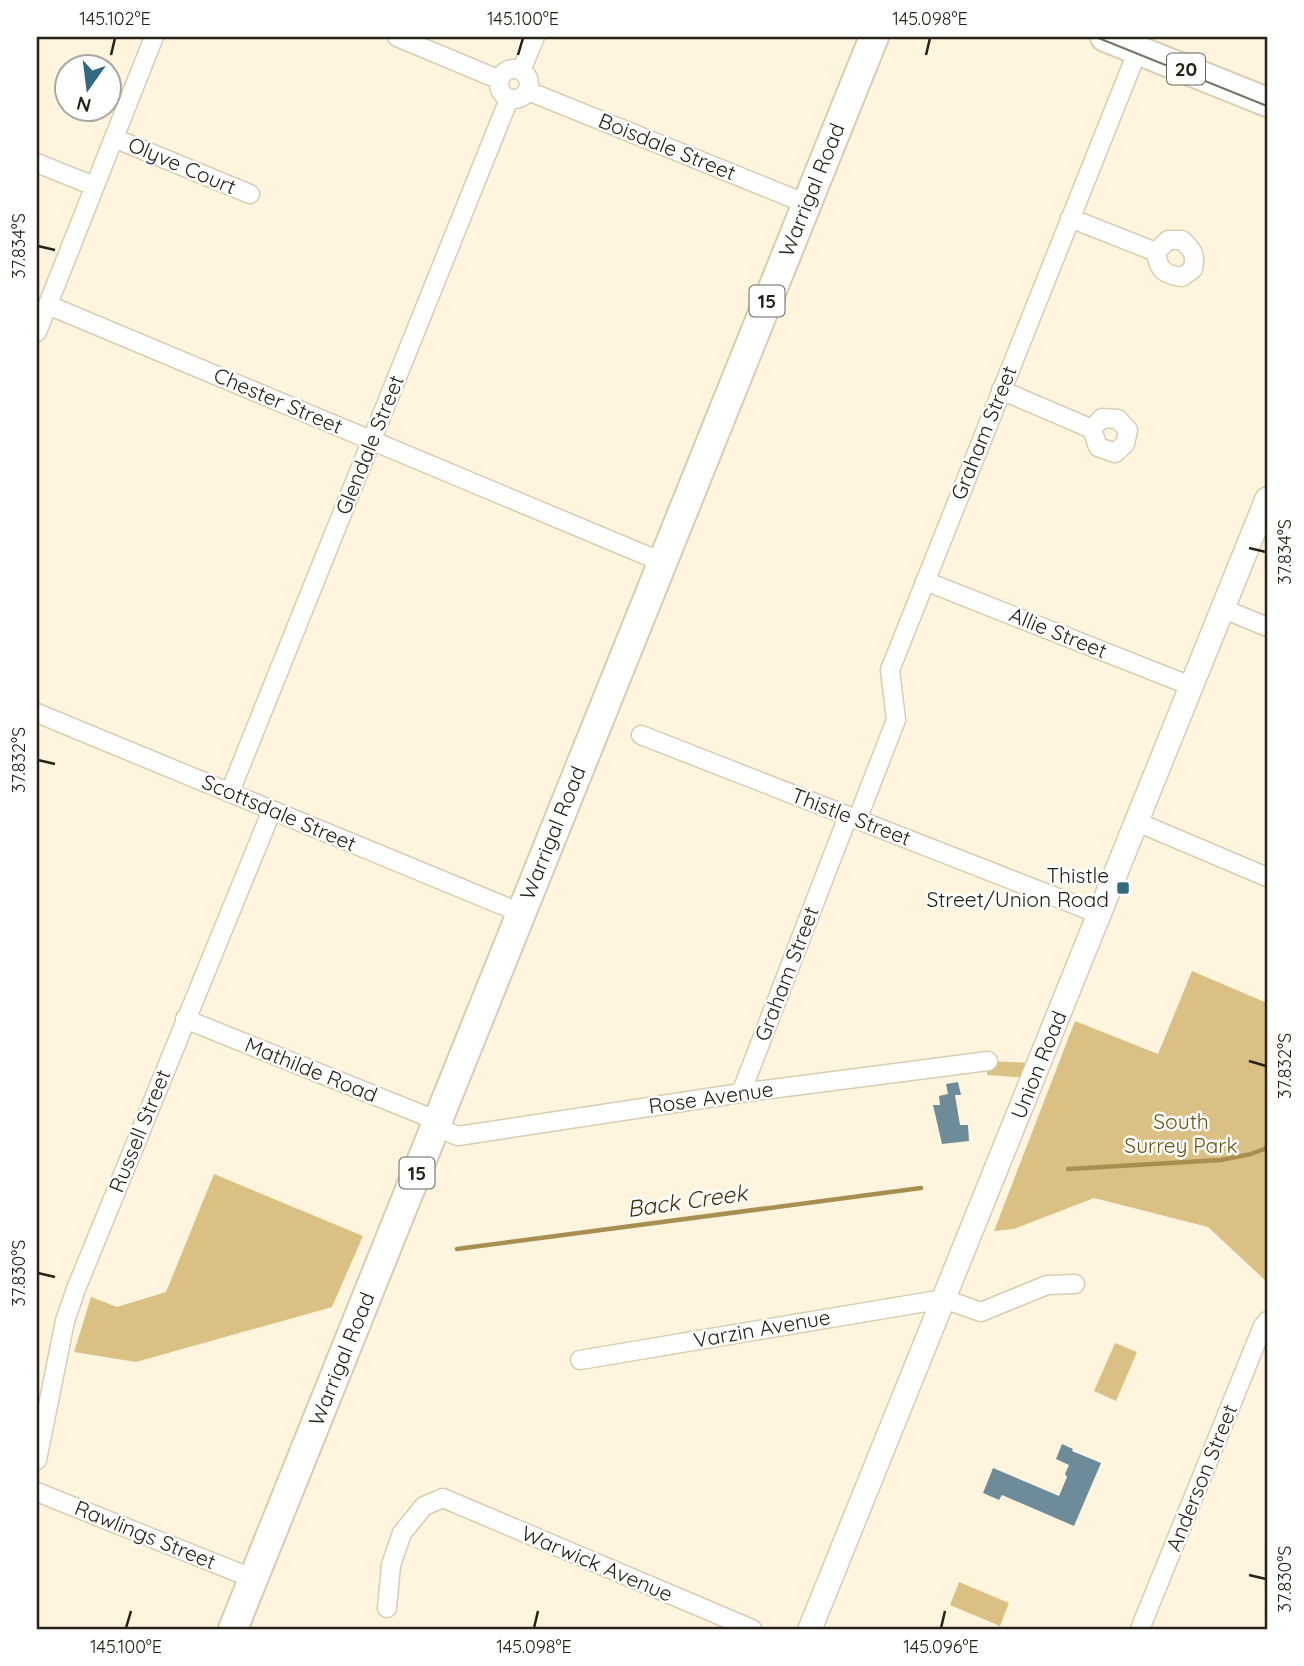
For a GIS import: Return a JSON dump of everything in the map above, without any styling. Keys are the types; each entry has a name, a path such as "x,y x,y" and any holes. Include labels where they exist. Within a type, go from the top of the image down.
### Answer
{"main road":[{"name":"Warrigal Road","path":"233,1629 874,37"},
{"name":"20","path":"1105,37 1267,102"}],"street":[{"path":"37,332 154,37"},
{"path":"397,37 500,79"},
{"path":"521,71 535,37"},
{"name":"Graham Street","path":"741,1093 896,719 890,670 1138,50"},
{"path":"506,71 521,71 530,82 528,91 520,98 509,99 500,89 500,79 506,71"},
{"name":"Boisdale Street","path":"528,91 807,204"},
{"name":"Glendale Street","path":"230,792 509,99"},
{"name":"Olyve Court","path":"114,138 250,194"},
{"path":"37,163 94,186"},
{"path":"1070,218 1156,253"},
{"name":"Chester Street","path":"48,305 663,562"},
{"path":"1001,390 1092,429"},
{"name":"Union Road","path":"810,1629 1267,499"},
{"name":"Allie Street","path":"925,580 1192,686"},
{"path":"1224,609 1267,627"},
{"name":"Scottsdale Street","path":"37,715 521,913"},
{"name":"Thistle Street","path":"641,735 1099,914"},
{"name":"Russell Street","path":"37,1460 65,1321 76,1289 272,810"},
{"path":"1137,822 1267,877"},
{"name":"Mathilde Road","path":"185,1019 436,1124"},
{"name":"Rose Avenue","path":"436,1124 458,1136 741,1093 988,1060"},
{"path":"944,1299 981,1311 1047,1285 1075,1284"},
{"name":"Varzin Avenue","path":"580,1360 944,1299"},
{"name":"Anderson Street","path":"1140,1629 1265,1324"},
{"name":"Rawlings Street","path":"37,1492 254,1578"},
{"name":"Warwick Avenue","path":"387,1608 391,1565 402,1533 424,1506 443,1498 751,1629"}],"green space":[{"name":"South Surrey Park","path":"1192,971 1267,1003 1267,1282 1208,1227 1094,1198 1014,1229 994,1231 1075,1021 1158,1054"},
{"path":"988,1061 1030,1063 1029,1078 987,1075"},
{"path":"214,1174 363,1236 332,1307 136,1362 74,1352 91,1297 117,1307 166,1292"},
{"path":"1115,1343 1137,1352 1116,1401 1094,1391"},
{"path":"959,1582 1009,1603 1000,1626 950,1605"}],"building":[{"path":"958,1082 961,1095 955,1095 960,1125 968,1125 969,1141 942,1144 933,1105 940,1105 939,1096 948,1094 946,1084"},
{"path":"1062,1444 1101,1463 1074,1526 1002,1495 999,1500 983,1493 993,1468 1059,1496 1069,1465 1056,1459"}],"waterway":[{"name":"Back Creek","path":"1068,1169 1221,1160 1267,1148"},
{"name":"Back Creek","path":"457,1249 921,1188"}],"tram line":[{"path":"1096,37 1267,106"}],"place":[{"name":"Thistle Street/Union Road","path":"1123,888"}]}
